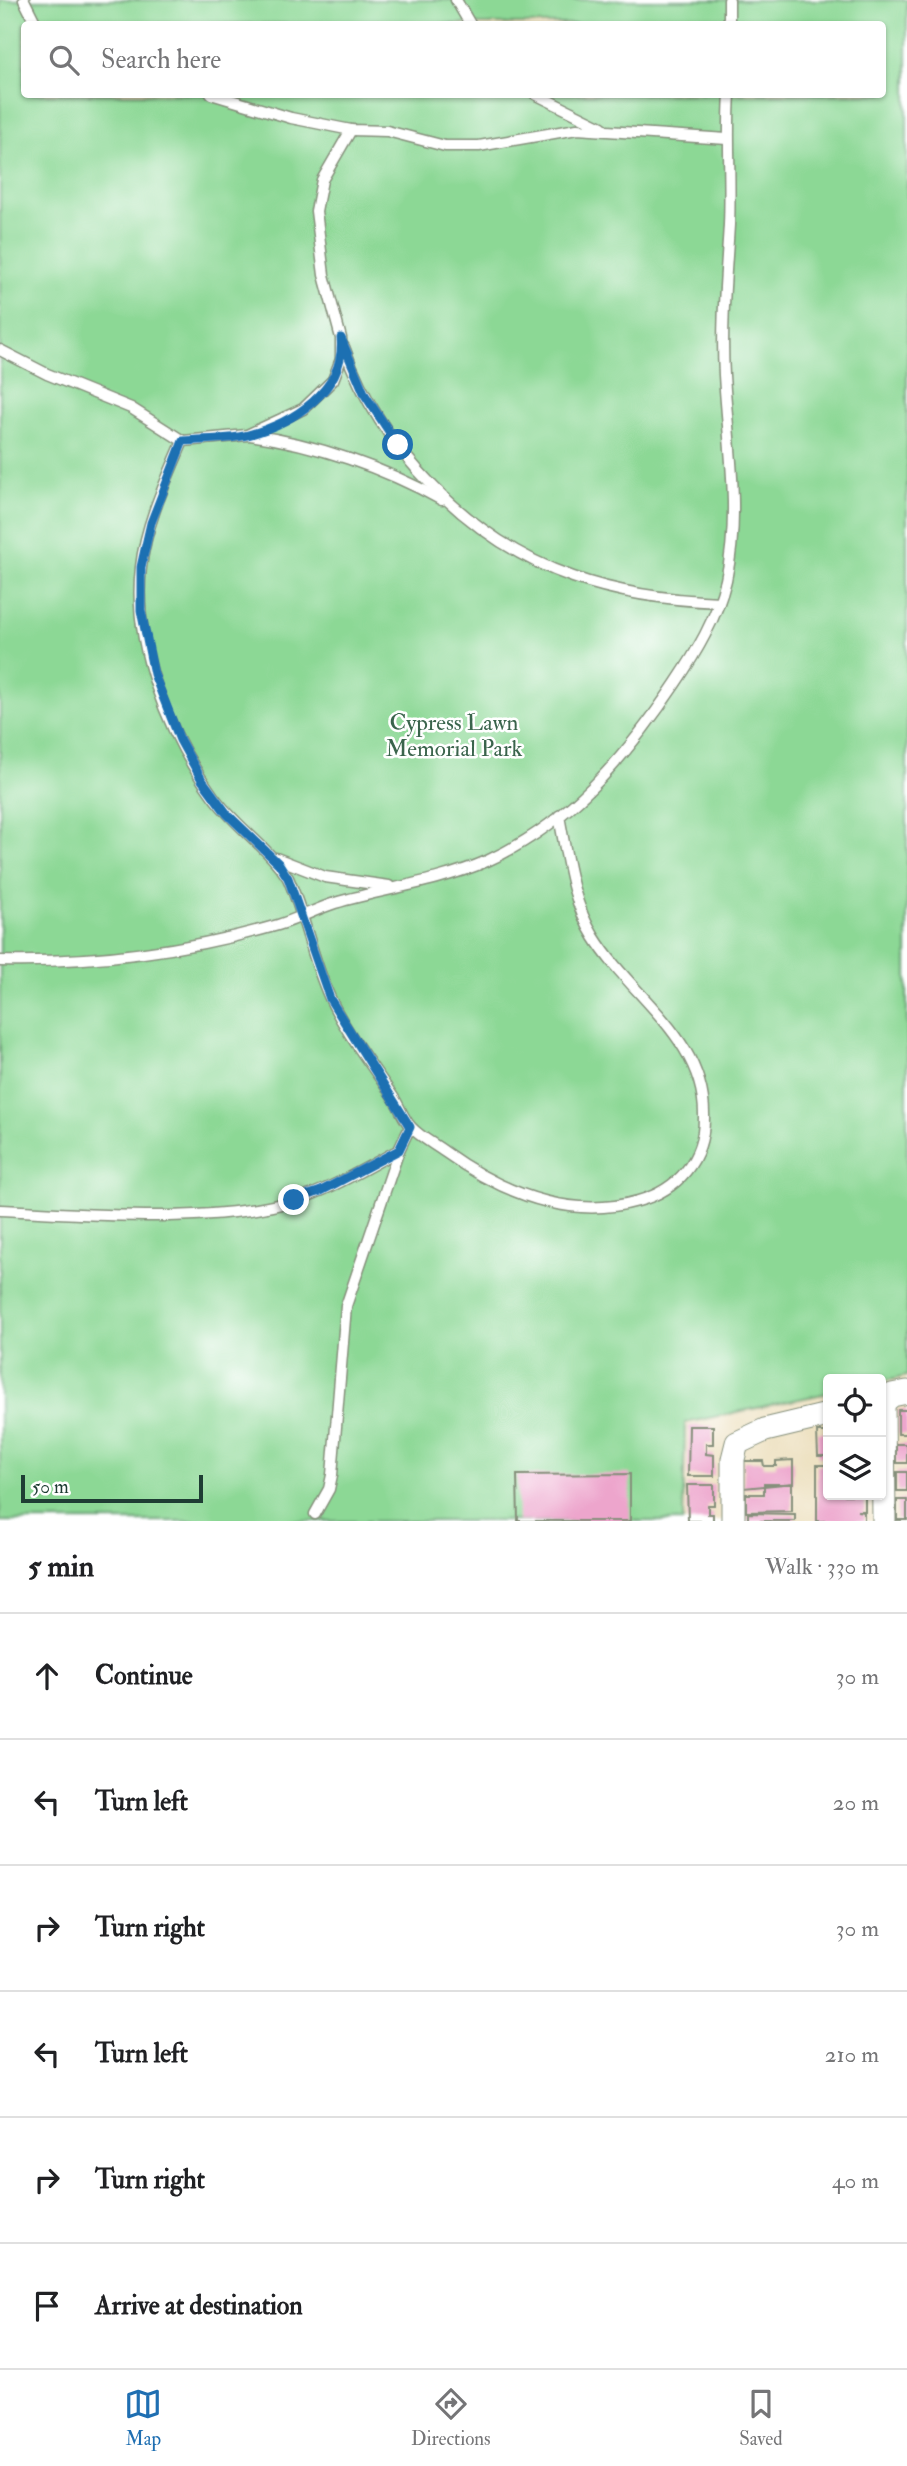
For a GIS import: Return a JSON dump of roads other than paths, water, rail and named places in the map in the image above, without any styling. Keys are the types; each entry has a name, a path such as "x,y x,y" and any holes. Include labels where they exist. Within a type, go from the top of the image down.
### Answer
{"street":[{"path":"886,1400 892,1395 907,1392"},
{"path":"733,1521 733,1459 737,1443 765,1430 823,1416"},
{"path":"883,1437 884,1521"}],"lane":[{"path":"24,0 34,21"},
{"path":"456,0 468,21"},
{"path":"729,0 729,21"},
{"path":"224,98 291,118 351,130 387,131 463,147 557,131 618,131 727,139"},
{"path":"542,98 575,116 618,131"},
{"path":"0,961 88,961 122,957 260,929 337,902 411,886 488,860 528,839 559,816 614,766 642,731 697,648 719,602 729,562 734,489 723,326 729,225 727,139 730,98"},
{"path":"351,130 322,180 316,211 324,275 341,338 355,375 381,421 424,476 466,515"},
{"path":"247,435 290,417 324,391 339,369 341,338"},
{"path":"0,350 47,374 131,408 183,441 247,435 304,446 376,470 434,496 524,554 571,576 641,594 719,602"},
{"path":"183,441 151,523 141,567 141,610 148,651 166,708 191,762 227,814 268,853 288,878 320,976 342,1022 410,1127 485,1178 520,1194 554,1205 597,1207 634,1202 668,1189 691,1166 699,1149 705,1118 695,1070 679,1039 618,970 593,936 577,900 559,816"},
{"path":"268,853 325,877 370,885 411,886"},
{"path":"315,1514 323,1503 332,1475 348,1298 399,1150 410,1127"},
{"path":"0,1210 233,1213 294,1200 321,1191 399,1150"}],"park label":[{"name":"Cypress Lawn Memorial Park","path":"454,735"}]}
